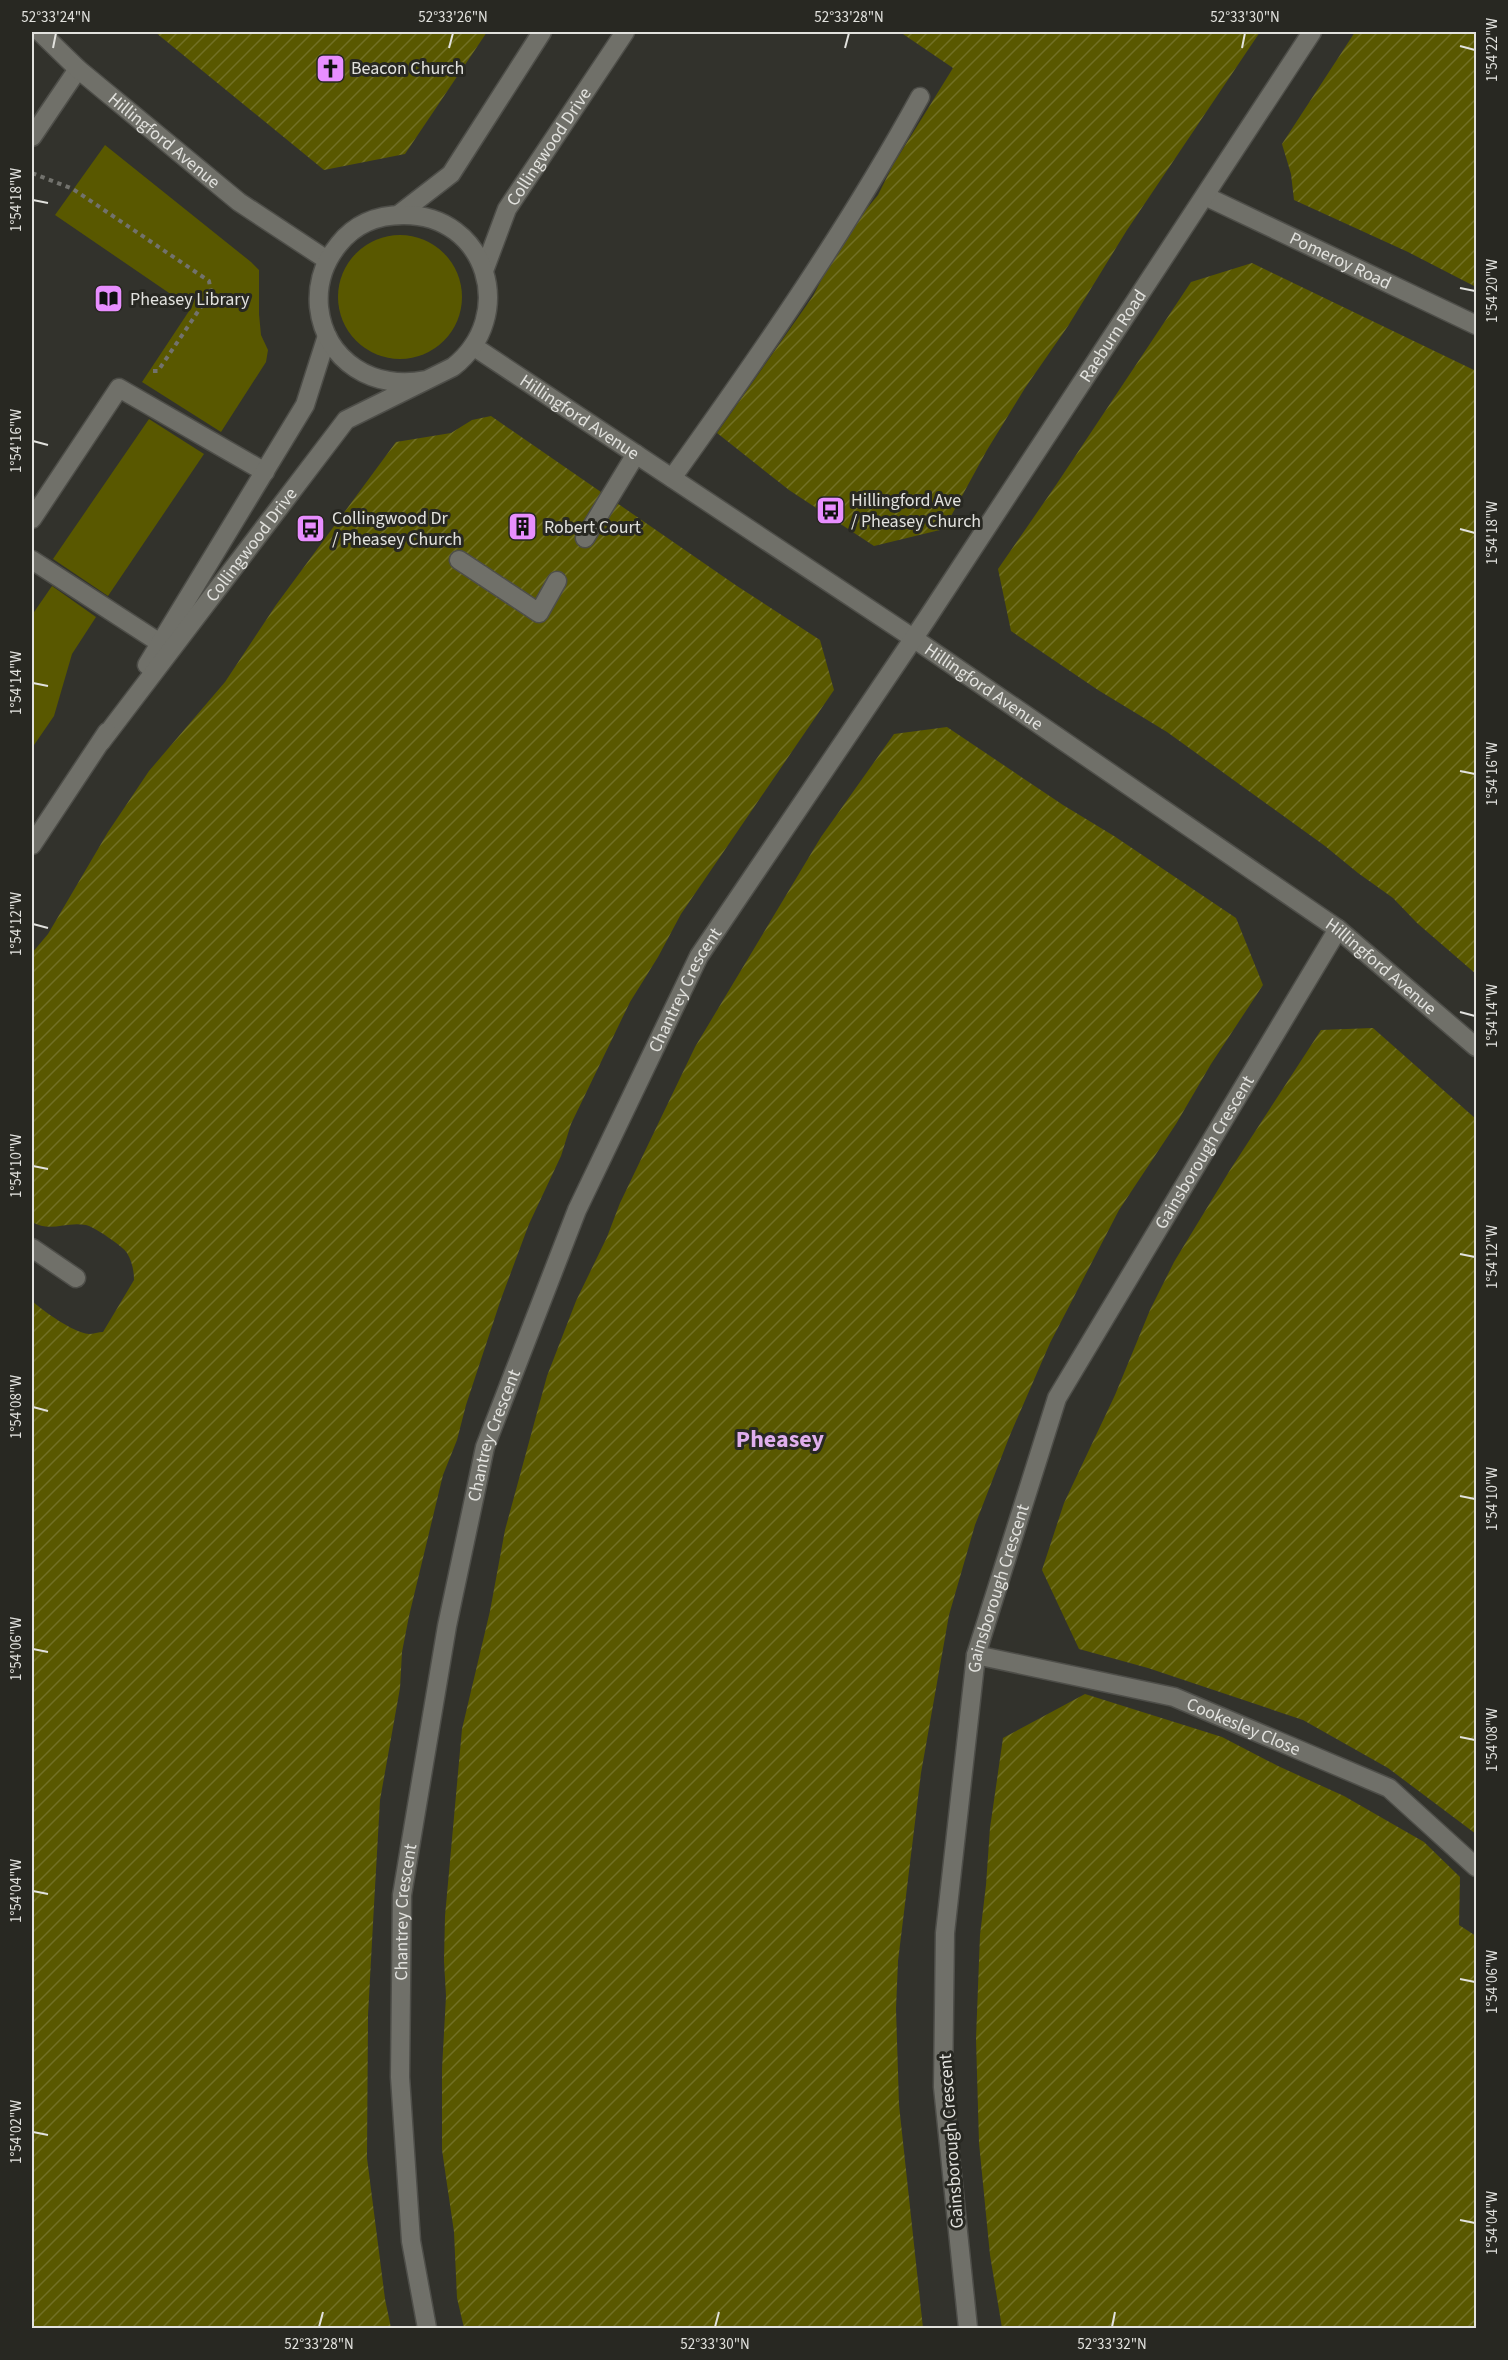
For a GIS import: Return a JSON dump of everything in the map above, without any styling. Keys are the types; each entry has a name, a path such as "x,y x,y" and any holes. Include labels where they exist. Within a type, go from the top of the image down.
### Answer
{"street":[{"name":"Hillingford Avenue","path":"40,32 78,69 239,202 327,260"},
{"name":"Collingwood Drive","path":"398,215 451,174 542,32"},
{"name":"Collingwood Drive","path":"484,268 507,209 625,32"},
{"name":"Raeburn Road","path":"913,638 1312,32"},
{"path":"32,137 78,69"},
{"path":"672,478 857,207 920,97"},
{"name":"Pomeroy Road","path":"1205,196 1476,325"},
{"name":"Collingwood Drive","path":"101,742 346,420 453,367 473,346 484,326 489,303 484,268 470,246 454,230 427,216 398,215 377,218 359,226 343,239 327,260 319,300 327,336 343,357 366,374 390,382 426,380"},
{"name":"Collingwood Drive","path":"32,845 101,742 305,405 327,336"},
{"name":"Hillingford Avenue","path":"473,346 913,638 1338,929 1476,1047"},
{"path":"32,519 119,388 265,472"},
{"path":"585,538 636,454"},
{"path":"32,560 160,643"},
{"path":"459,560 539,613 557,581"},
{"name":"Chantrey Crescent","path":"427,2328 411,2241 400,2077 402,1895 447,1626 485,1447 576,1210 699,956 913,638"},
{"name":"Gainsborough Crescent","path":"968,2328 943,2087 944,1945 976,1655 1057,1398 1338,929"},
{"path":"32,1248 76,1278"},
{"name":"Cookesley Close","path":"976,1655 1174,1697 1389,1788 1476,1868"}],"path":[{"path":"32,173 73,189 209,280 211,292 158,371 139,371 119,388"}],"shaded area":[{"path":"155,32 487,32 405,154 324,170"},
{"path":"900,32 1260,32 1127,230 1068,326 1025,388 987,450 944,529 874,546 789,490 717,433 813,296 831,261 854,224 878,195 893,165 953,68"},
{"path":"1355,32 1476,32 1476,287 1408,252 1294,200 1291,174 1282,144"},
{"path":"105,145 259,270 259,314 261,335 268,350 266,362 221,432 142,382 191,308 55,215"},
{"path":"400,235 424,240 444,253 457,273 462,297 457,321 444,341 424,354 400,359 376,354 356,341 343,321 338,297 343,273 356,253 376,240"},
{"path":"1252,263 1476,371 1476,974 1417,923 1393,898 1325,846 1167,732 1098,690 1011,631 998,569 1191,282"},
{"path":"491,416 737,586 820,640 834,690 681,914 630,1002 571,1124 561,1156 529,1224 501,1299 466,1405 457,1440 443,1475 402,1652 400,1688 380,1800 368,2015 367,2158 385,2299 391,2328 32,2328 32,1301 51,1316 75,1330 89,1334 103,1332 134,1280 130,1259 125,1250 95,1229 78,1224 46,1227 32,1222 32,953 48,934 108,832 149,771 225,682 276,605 396,442 451,433 472,420"},
{"path":"149,419 204,454 108,596 53,559"},
{"path":"52,586 96,617 72,654 54,716 32,748 32,615"},
{"path":"947,727 1236,918 1263,985 1119,1210 1050,1343 1010,1435 975,1525 949,1615 921,1773 898,1961 896,2009 899,2105 923,2328 464,2328 457,2298 454,2232 442,2150 442,2069 446,1996 445,1916 462,1729 490,1611 505,1530 547,1376 576,1301 607,1237 620,1203 695,1047 821,837 894,734"},
{"path":"1373,1028 1476,1119 1476,1834 1388,1768 1303,1720 1148,1668 1079,1649 1042,1570 1064,1503 1115,1395 1150,1310 1174,1262 1230,1170 1321,1030"},
{"path":"1085,1694 1222,1737 1344,1796 1424,1842 1460,1877 1459,1925 1476,1936 1476,2328 1002,2328 990,2255 979,2143 976,2039 980,1935 990,1828 1003,1738"}],"place":[{"name":"Beacon Church","path":"330,68"},
{"name":"Pheasey Library","path":"109,299"},
{"name":"Hillingford Ave / Pheasey Church","path":"830,510"},
{"name":"Robert Court","path":"523,527"},
{"name":"Collingwood Dr / Pheasey Church","path":"311,528"}],"district":[{"name":"Pheasey","path":"780,1439"}]}
